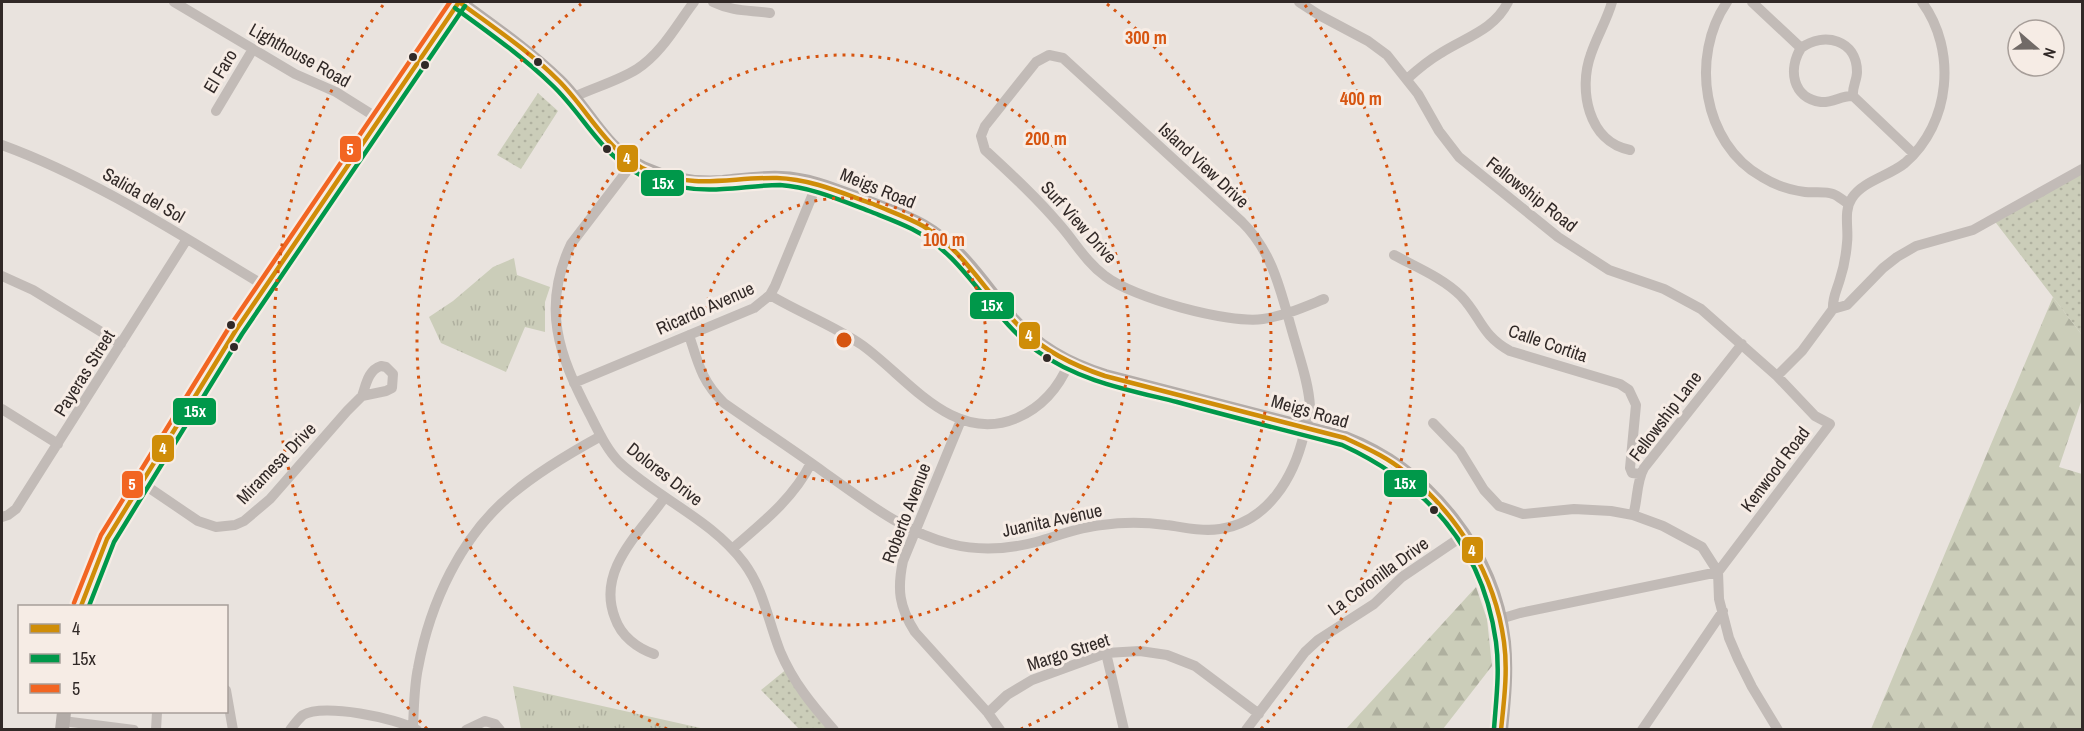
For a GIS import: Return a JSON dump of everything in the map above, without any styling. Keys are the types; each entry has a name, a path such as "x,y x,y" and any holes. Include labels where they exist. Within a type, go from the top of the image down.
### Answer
{"main road":[{"name":"Meigs Road","path":"459,2 542,65 574,97 616,150 633,163 660,175 695,181 722,182 782,178 817,184 900,215 938,236 967,261 1026,332 1040,345 1069,363 1105,376 1306,427 1361,444 1397,467 1441,505 1464,535 1488,583 1500,619 1505,666 1501,729"},
{"path":"81,605 107,539 265,286 459,2"}],"street":[{"name":"Lighthouse Road","path":"174,2 295,74 336,92 379,119"},
{"path":"574,97 622,77 644,64 655,55 694,2"},
{"path":"713,2 738,11 770,14"},
{"name":"Fellowship Road","path":"1299,2 1380,49 1418,94 1439,132 1459,157 1548,230 1609,270 1680,296 1701,309 1777,376"},
{"path":"1407,79 1442,52 1490,25 1498,18 1508,2"},
{"path":"1612,2 1587,68 1587,103 1596,128 1606,141 1629,150"},
{"path":"1727,2 1710,38 1706,74 1711,110 1724,139 1739,160 1762,177 1788,189 1833,194 1849,204"},
{"path":"1752,2 1801,48"},
{"path":"1777,376 1807,345 1833,309 1833,298 1840,280 1847,242 1847,209 1854,195 1894,171 1914,154 1933,126 1945,83 1944,59 1939,35 1922,2"},
{"path":"1853,96 1857,71 1854,56 1847,48 1834,40 1824,38 1814,40 1801,48 1792,71 1797,86 1803,94 1821,102 1853,96 1914,154"},
{"name":"El Faro","path":"216,111 253,49"},
{"name":"Island View Drive","path":"985,126 1040,59 1049,55 1063,58 1252,232 1269,257 1307,382 1310,409 1306,427"},
{"name":"Surf View Drive","path":"985,126 981,136 985,150 1044,207 1093,266 1118,285 1135,293 1228,318 1263,319 1286,313 1324,298"},
{"name":"Salida del Sol","path":"2,145 84,181 265,286"},
{"name":"Dolores Drive","path":"633,163 571,244 563,263 555,304 556,325 563,356 600,436 619,462 713,532 732,549 754,579 762,594 780,649 796,684 807,700 834,729"},
{"path":"1833,309 1847,305 1883,268 1916,246 1973,230 2082,169"},
{"name":"Ricardo Avenue","path":"574,383 754,308 770,295 817,184"},
{"name":"Payeras Street","path":"2,517 16,509 187,239"},
{"name":"Calle Cortita","path":"1394,255 1448,285 1459,294 1485,332 1498,345 1510,351 1620,384 1629,390 1636,405 1630,468 1632,473 1641,474"},
{"path":"2,276 33,290 121,344"},
{"path":"770,295 841,331 881,360 928,402 961,420 982,425 1012,420 1026,414 1053,392 1063,378 1069,363"},
{"name":"Juanita Avenue","path":"688,335 701,373 715,395 724,404 892,520 914,531 951,544 972,548 994,548 1037,542 1074,530 1125,522 1208,530 1233,526 1256,515 1274,499 1296,463 1306,427"},
{"name":"Fellowship Lane","path":"1633,515 1638,501 1641,474 1742,344"},
{"name":"Kenwood Road","path":"1718,572 1830,424 1815,416 1777,376"},
{"name":"Miramesa Drive","path":"142,483 198,521 216,527 235,525 275,494 362,396"},
{"path":"2,409 58,444"},
{"name":"Roberto Avenue","path":"961,420 903,561 899,584 900,595 907,620 920,640 1000,729"},
{"path":"1433,423 1460,452 1492,500 1499,506 1523,514 1596,509 1633,515 1663,526 1702,547 1718,572 1719,600 1729,638 1752,687 1778,729"},
{"path":"290,729 304,715 319,711 374,716 415,728 415,690 418,666 430,623 452,570 467,544 511,494 551,465 600,436"},
{"path":"732,549 779,507 811,463"},
{"path":"654,654 632,643 617,624 611,610 610,585 619,559 665,497"},
{"name":"La Coronilla Drive","path":"1246,729 1305,652 1318,640 1374,604 1402,577 1464,535"},
{"path":"1500,619 1718,572"},
{"path":"1642,729 1723,611"},
{"name":"Margo Street","path":"988,713 1021,685 1106,653 1126,651 1155,652 1195,666 1259,714"},
{"path":"1106,653 1124,729"},
{"path":"228,701 233,729"},
{"path":"156,729 158,713"},
{"path":"63,720 134,729"},
{"path":"466,729 485,721 495,724 500,729"}],"green space":[{"path":"538,93 558,111 521,169 497,155"},
{"path":"2082,169 2082,335 1993,219"},
{"path":"514,258 517,275 550,287 545,302 545,332 525,327 506,372 441,343 429,317 453,301 493,267"},
{"path":"2053,297 2082,335 2082,399 2059,467 2082,474 2082,729 1871,729"},
{"path":"1476,587 1487,619 1492,666 1443,729 1346,729"},
{"path":"788,668 834,729 799,729 761,690"},
{"path":"513,686 705,729 521,729"}],"transit line":[{"name":"5","path":"74,603 101,535 230,326 450,2"},
{"name":"4","path":"459,2 536,60 570,93 611,144 623,155 651,172 699,181 790,179 826,187 873,204 917,223 938,236 964,261 1023,330 1051,352 1072,363 1105,376 1345,438 1398,467 1442,507 1471,548 1483,570 1492,593 1504,642 1506,664 1501,730"},
{"name":"4","path":"81,605 107,539 236,330 459,2"},
{"name":"15x","path":"89,605 114,542 242,334 465,6"},
{"name":"15x","path":"455,8 541,74 564,97 606,149 632,170 647,178 694,189 792,186 825,195 891,220 912,229 948,255 1020,337 1037,351 1069,370 1122,388 1342,445 1400,479 1425,500 1446,523 1464,549 1478,577 1489,608 1496,642 1498,664 1494,729"}]}
